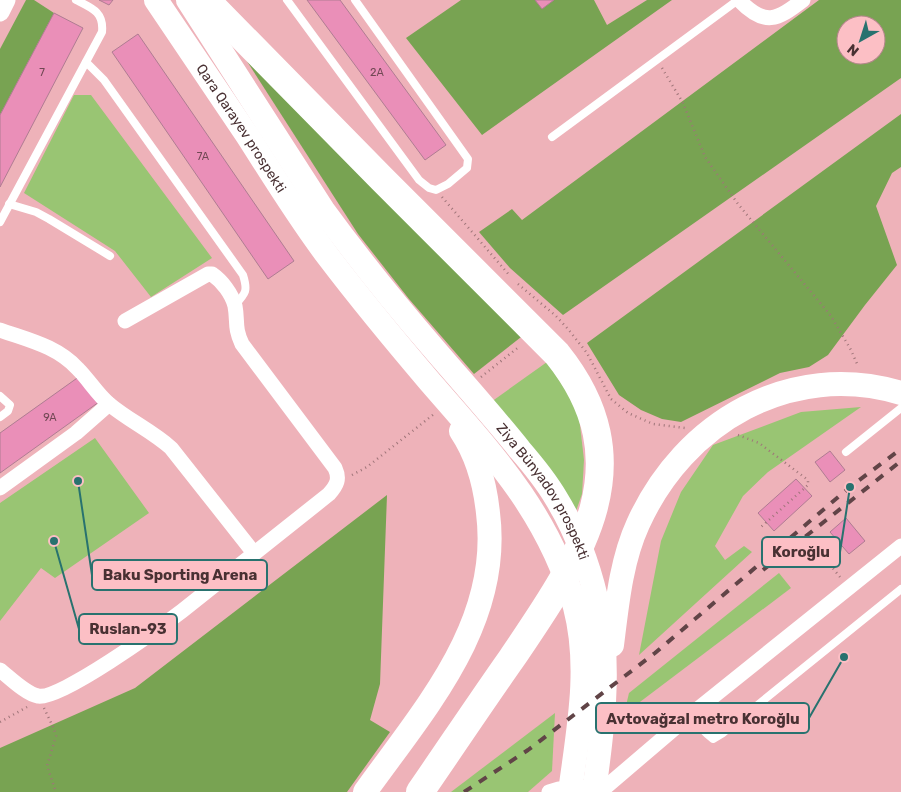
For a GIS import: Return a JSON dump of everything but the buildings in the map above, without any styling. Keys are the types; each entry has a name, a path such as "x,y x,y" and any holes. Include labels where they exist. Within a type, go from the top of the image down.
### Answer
{"highway":[{"path":"206,0 557,354 581,387 597,431 599,479 593,512 577,554 540,616 420,792"}],"main road":[{"name":"Qara Qarayev prospekti","path":"156,0 327,256"},
{"name":"Qara Qarayev prospekti","path":"188,0 323,210 348,243"},
{"name":"Ziya Bünyadov prospekti","path":"348,243 409,320 508,435 556,498 574,532 588,569 600,614 604,654 601,736 602,790"},
{"name":"Ziya Bünyadov prospekti","path":"327,256 408,356 505,470 535,514 551,542 575,607 583,664 583,694 570,792"},
{"path":"365,792 426,707 464,646 478,612 487,581 490,554 487,499 474,455 464,435 443,403 408,356"},
{"path":"601,736 618,598 628,555 637,525 650,500 666,474 681,456 702,436 725,419 749,405 786,391 820,386 862,384 901,393"}],"street":[{"path":"0,12 6,0"},
{"path":"739,0 750,11 761,17 772,18 787,12 803,0"},
{"path":"0,670 38,697 51,694 90,675 159,629 329,494 337,483 338,475 335,468 242,344 236,332 235,305 217,277 208,274 125,321"},
{"path":"0,330 50,348 65,357 78,368 108,404 158,437 171,448 254,553"},
{"path":"0,488 76,433 108,404"},
{"path":"549,792 559,789 602,790 689,716 901,546"}],"lane":[{"path":"0,222 102,32 103,23 100,16 93,9 76,0"},
{"path":"287,0 419,180 429,188 436,190 448,184 467,168 468,159 355,0"},
{"path":"552,136 739,0"},
{"path":"86,62 104,80 243,275 247,287 246,291 235,305"},
{"path":"10,204 49,219 110,256"},
{"path":"0,396 10,405 8,411 0,418"},
{"path":"846,452 901,408"},
{"path":"689,716 713,739 723,733 901,588"}],"path":[{"path":"657,60 683,103 705,157 738,204 831,316 859,368"},
{"path":"436,190 462,218 485,249 516,282 556,316 568,329 583,347 611,399"},
{"path":"760,527 804,488"},
{"path":"795,567 816,548 849,587"},
{"path":"0,722 20,711 38,697 56,736 47,766 56,792"}],"green space":[{"path":"26,0 34,0 54,13 0,115 0,49"},
{"path":"461,0 594,0 607,25 647,0 672,0 482,135 406,38"},
{"path":"819,0 901,0 901,78 563,315 510,268 479,232 512,209 522,220"},
{"path":"241,52 525,334 474,374 409,299 358,234"},
{"path":"74,95 91,95 212,258 151,297 115,251 24,193"},
{"path":"901,114 901,167 892,173 876,206 897,265 828,355 809,367 780,373 681,422 662,419 641,410 619,395 587,343"},
{"path":"547,362 578,408 584,460 582,494 575,514 491,402"},
{"path":"861,407 768,472 743,496 715,546 725,560 744,546 752,552 639,655 661,541 681,492 713,445 801,412"},
{"path":"95,438 149,513 55,578 41,568 0,621 0,503"},
{"path":"387,495 380,684 370,720 390,732 347,792 0,792 0,748 135,688"},
{"path":"779,573 791,588 624,714 629,693"},
{"path":"555,713 552,771 528,792 451,792"}],"railway":[{"path":"464,792 528,750 655,653 850,487 901,449"},
{"path":"763,570 901,461"}],"place":[{"name":"Baku Sporting Arena","path":"78,481"},
{"name":"Koroğlu","path":"850,487"},
{"name":"Ruslan-93","path":"54,541"},
{"name":"Avtovağzal metro Koroğlu","path":"844,657"}]}
